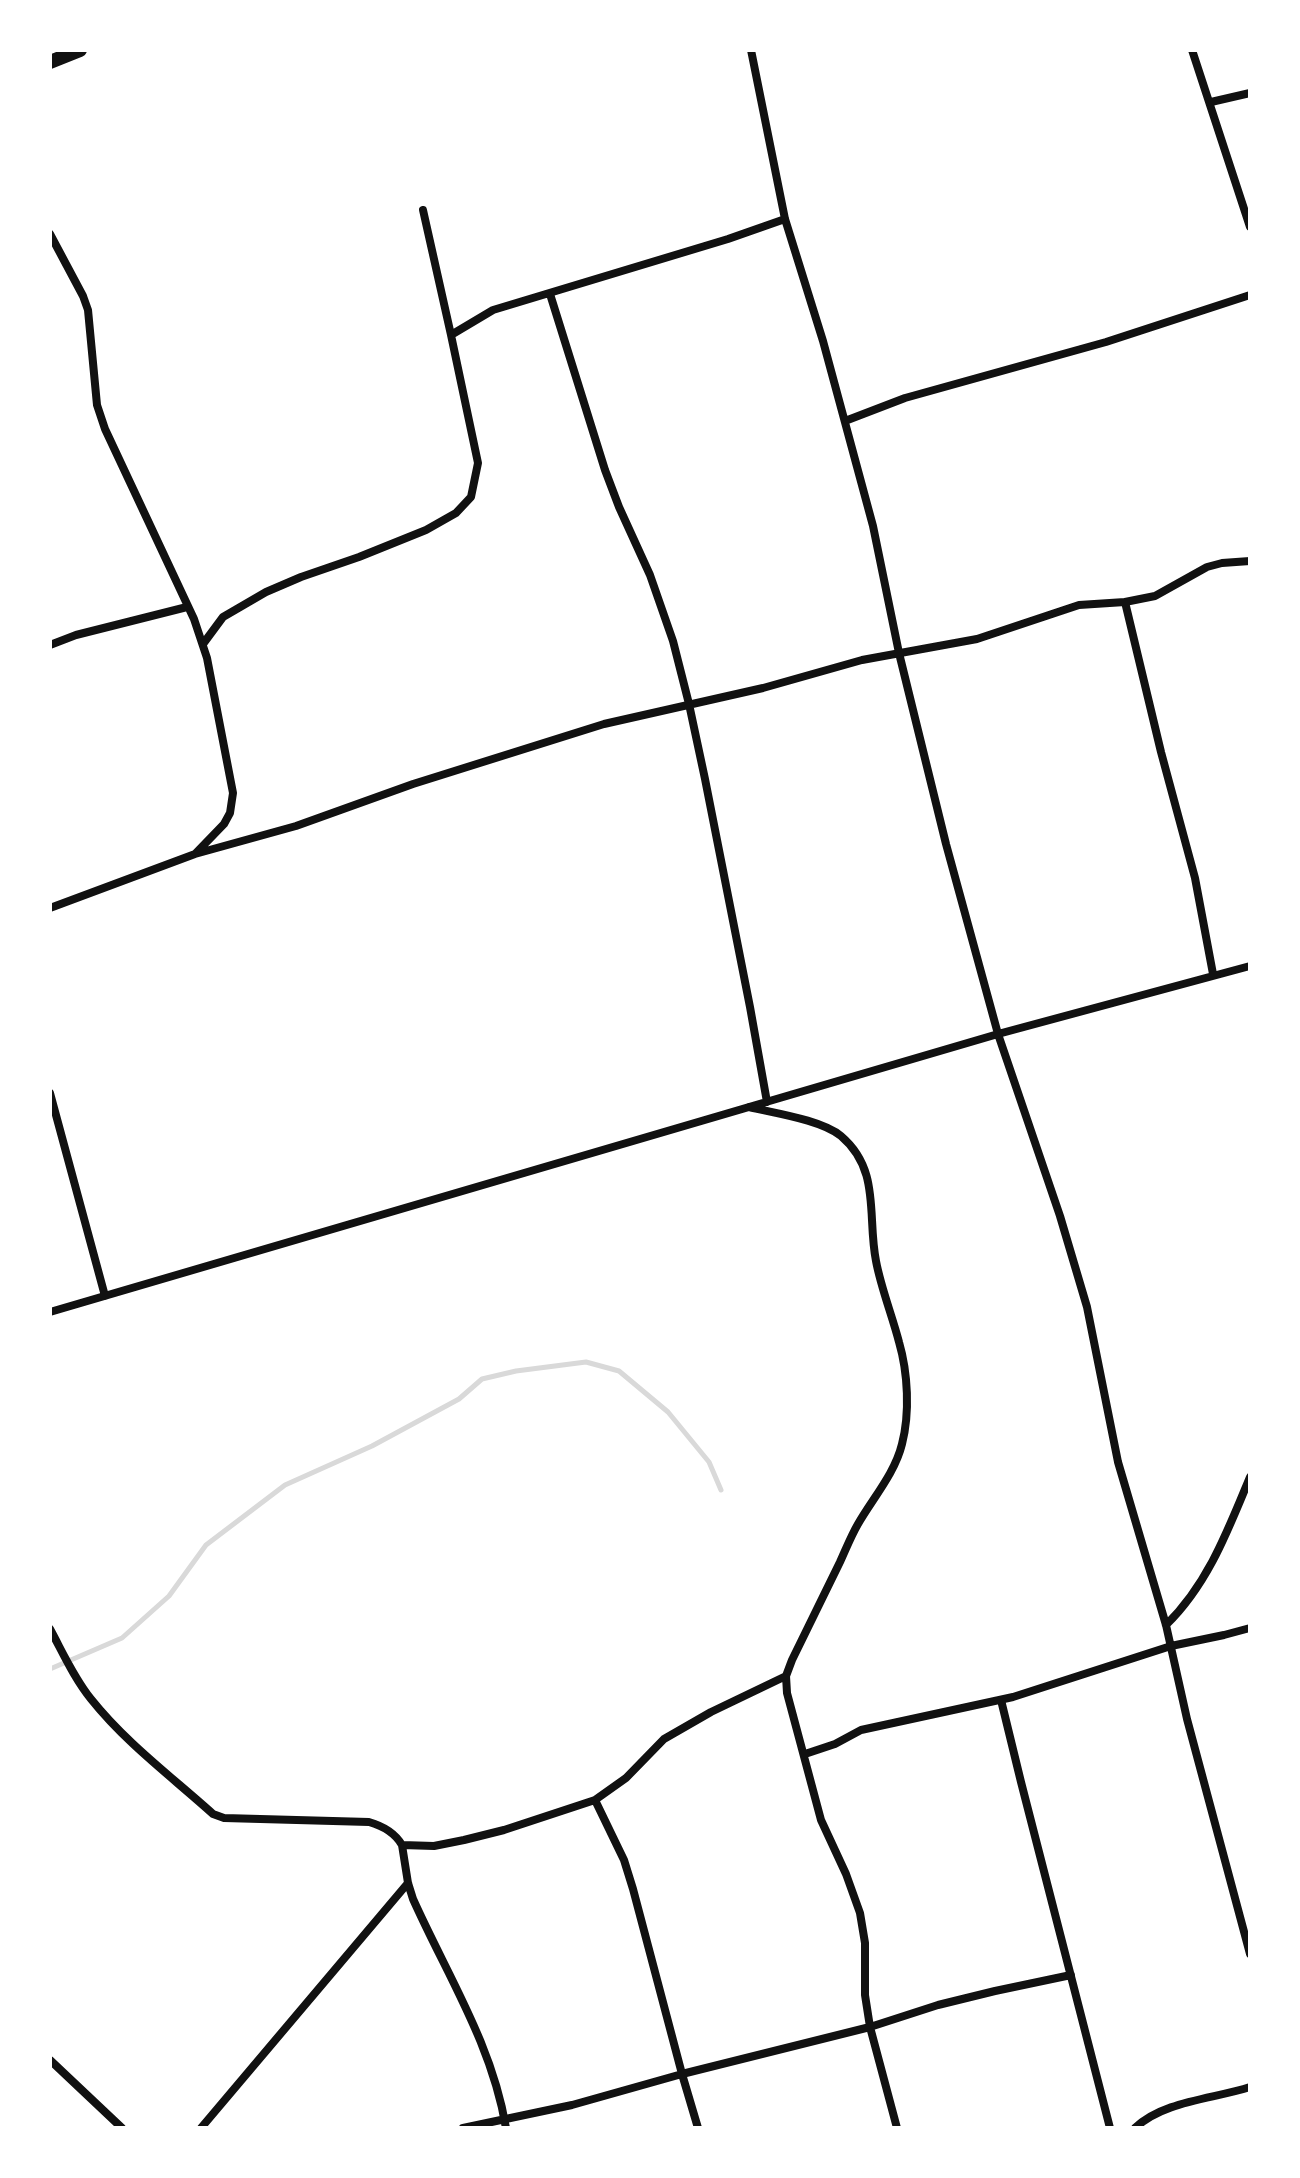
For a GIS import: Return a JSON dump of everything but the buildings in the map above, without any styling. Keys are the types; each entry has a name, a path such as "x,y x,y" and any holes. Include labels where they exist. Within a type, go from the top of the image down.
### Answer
{"main road":[{"path":"50,62 80,50"}],"street":[{"path":"751,50 785,219 823,341 873,526 899,653 946,844 998,1034 1060,1216 1087,1307 1118,1462 1166,1625 1187,1719 1250,1954"},
{"path":"1192,50 1250,227"},
{"path":"1211,102 1250,93"},
{"path":"203,644 223,617 266,592 426,530 456,513 471,497 478,463 423,210"},
{"path":"451,335 493,310 785,219"},
{"path":"50,234 88,310 97,405 105,429 203,644 231,781 232,803 224,824 195,854"},
{"path":"550,294 610,483 660,601 689,704 767,1102"},
{"path":"845,421 905,398 1106,342 1250,295"},
{"path":"50,908 195,854 296,826 413,784 604,724 763,688 848,664 977,639 1079,605 1125,602 1155,596 1207,567 1250,561"},
{"path":"1125,602 1192,865 1213,974"},
{"path":"50,645 76,635 187,607"},
{"path":"50,1312 747,1106 1250,966"},
{"path":"50,1093 105,1296"},
{"path":"747,1106 823,1126 841,1137 860,1160 872,1197 876,1263 900,1346 905,1380 907,1416 896,1462 857,1527 786,1676 787,1693 821,1820 860,1913 870,2027 897,2128"},
{"path":"1166,1625 1192,1595 1220,1550 1250,1477"},
{"path":"805,1754 835,1744 861,1730 1001,1700 1171,1646 1250,1628"},
{"path":"50,1629 77,1680 100,1710 148,1758 213,1814 224,1818 369,1822 384,1827 402,1845 408,1883 489,2059 505,2123"},
{"path":"402,1845 434,1846 464,1840 595,1800 626,1778 664,1739 711,1712 786,1676"},
{"path":"1001,1700 1110,2128"},
{"path":"595,1800 629,1874 698,2128"},
{"path":"201,2128 408,1883"},
{"path":"463,2128 505,2123 870,2027 952,2002 1071,1975"},
{"path":"50,2060 122,2128"},
{"path":"1135,2128 1146,2118 1170,2107 1250,2087"}],"waterway":[{"path":"50,1669 122,1638 169,1596 206,1545 285,1485 372,1446 459,1399 482,1379 516,1371 586,1362 619,1371 668,1412 709,1462 721,1490"}]}
